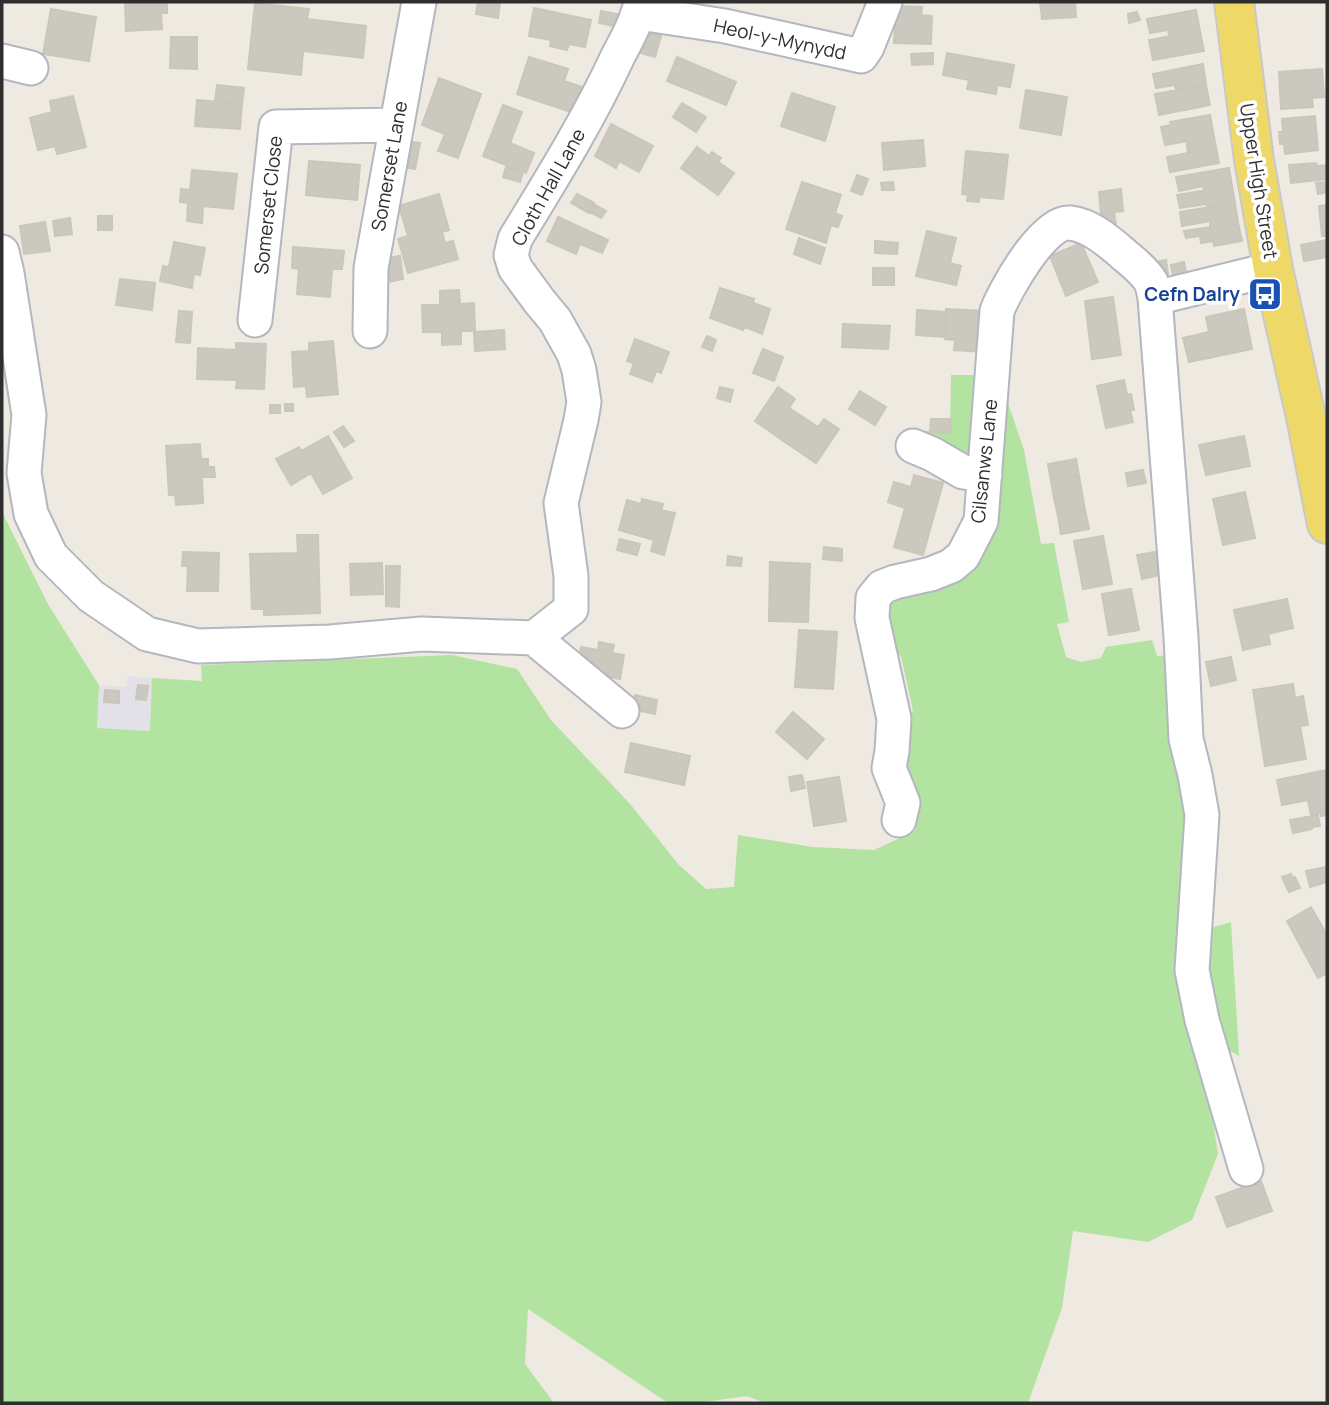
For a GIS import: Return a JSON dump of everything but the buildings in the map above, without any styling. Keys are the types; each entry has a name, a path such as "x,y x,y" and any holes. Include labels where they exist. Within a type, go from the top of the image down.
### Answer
{"main road":[{"name":"Upper High Street","path":"1234,2 1254,160 1273,270 1327,524"}],"street":[{"name":"Somerset Lane","path":"370,331 371,268 419,2"},
{"name":"Heol-y-Mynydd","path":"640,7 861,56 885,2"},
{"name":"Cloth Hall Lane","path":"534,638 570,609 571,576 561,503 584,402 574,354 555,320 515,268 511,255 515,239 613,69 640,7"},
{"name":"Somerset Close","path":"255,320 276,127 397,125"},
{"name":"Cilsanws Lane","path":"899,820 903,803 889,768 894,719 872,618 873,598 882,587 931,574 951,566 963,556 981,521 997,311 1010,283 1028,257 1057,225 1069,223 1098,234 1139,267 1152,283 1155,298 1181,637 1186,738 1202,815 1192,970 1202,1020 1246,1169"},
{"path":"2,251 29,415 24,472 31,514 51,556 91,596 147,634 198,646 330,642 422,634 534,638 622,711"},
{"path":"1155,298 1273,270"},
{"path":"912,446 963,472 985,475"}],"shaded area":[{"path":"128,676 152,678 150,731 97,728 99,685 126,687"}],"green space":[{"path":"951,375 984,375 973,461 915,430 950,432"},
{"path":"999,377 1024,450 1041,544 1054,543 1069,622 1057,624 1066,657 1081,662 1101,658 1106,647 1152,640 1157,656 1190,654 1204,930 1231,922 1239,1056 1190,1028 1208,1090 1218,1154 1192,1220 1148,1242 1073,1231 1062,1308 1028,1403 765,1403 747,1396 697,1403 668,1403 528,1309 525,1364 554,1403 2,1403 2,512 49,606 99,685 97,728 150,731 152,678 202,681 201,665 452,655 517,669 551,720 631,805 679,865 706,889 734,887 738,835 813,847 874,850 915,831 921,805 901,764 901,718 913,711 901,656 885,649 885,597 976,562 993,537"}],"place":[{"name":"Cefn Dalry","path":"1265,294"}]}
